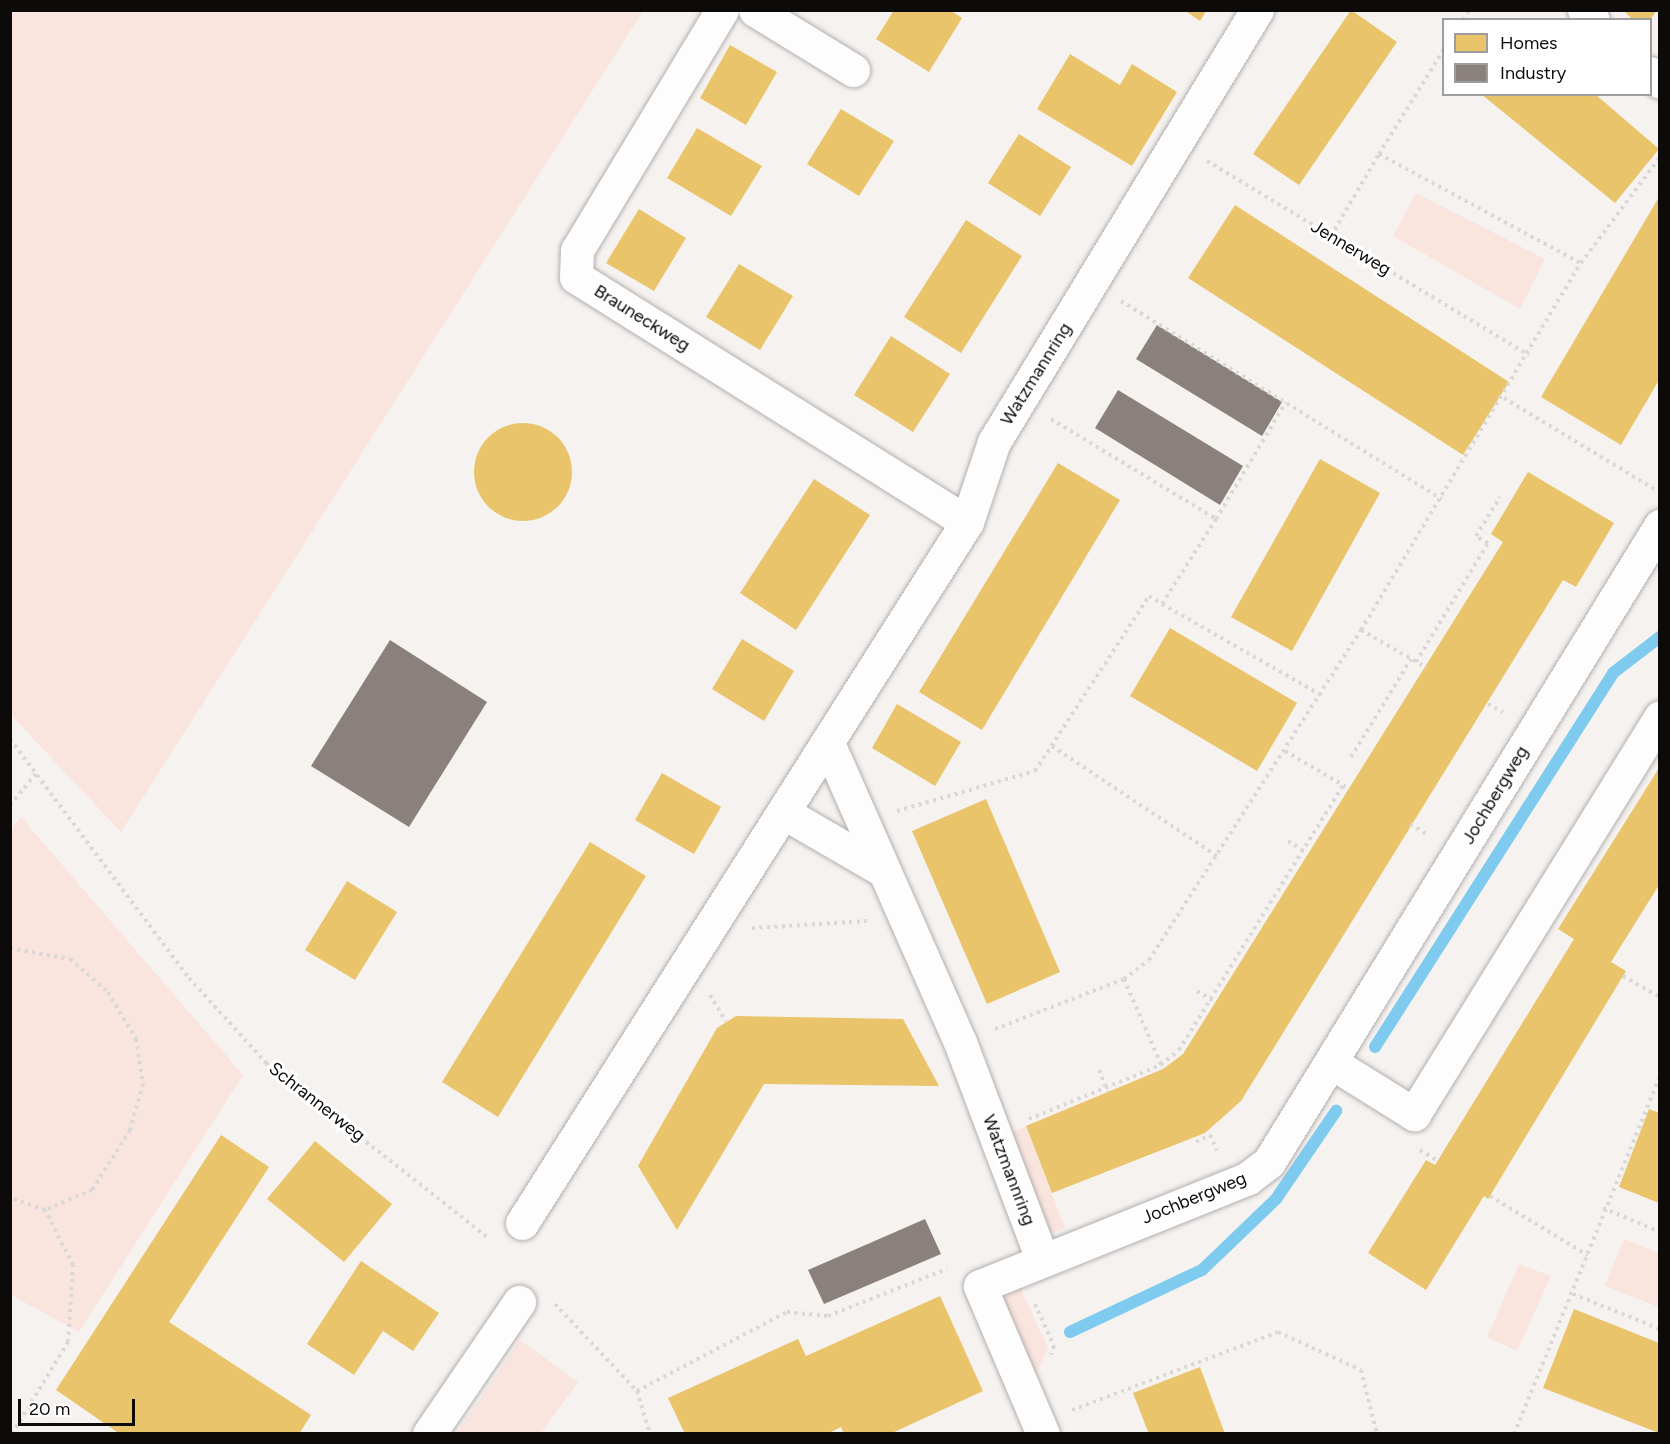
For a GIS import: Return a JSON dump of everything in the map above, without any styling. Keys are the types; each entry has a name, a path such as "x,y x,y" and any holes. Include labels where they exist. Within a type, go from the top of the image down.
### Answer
{"street":[{"name":"Brauneckweg","path":"722,10 577,250 576,277 967,522"},
{"path":"754,10 853,70"},
{"name":"Watzmannring","path":"522,1223 786,814 967,522 994,442 1091,284 1173,140 1257,10"},
{"name":"Jochbergweg","path":"1042,1259 1248,1178 1269,1162 1332,1063 1659,526"},
{"path":"1332,1063 1414,1114 1659,717"},
{"name":"Watzmannring","path":"828,743 866,820 902,920 960,1042 1042,1259"},
{"path":"786,814 884,871"},
{"path":"1041,1428 980,1286 1042,1259"},
{"path":"429,1434 534,1299"}],"path":[{"path":"1331,236 1442,51"},
{"name":"Jennerweg","path":"1173,140 1529,355"},
{"path":"1379,154 1581,263"},
{"path":"960,1042 1124,979 1149,960 1321,695 1504,398 1581,263 1659,157"},
{"path":"1091,284 1442,499"},
{"path":"1504,398 1659,492"},
{"path":"1020,400 1216,519"},
{"path":"1162,604 1286,402"},
{"path":"1416,662 1488,543 1476,536 1500,497"},
{"path":"866,820 1035,771 1149,596 1321,695"},
{"path":"1361,630 1427,668"},
{"path":"1351,757 1411,659"},
{"name":"Schrannerweg","path":"10,739 38,771 189,978 266,1063 495,1243"},
{"path":"1052,746 1217,856"},
{"path":"995,1133 1162,1067 1179,1050 1212,1001 1345,786 1285,751"},
{"path":"10,805 38,771"},
{"path":"1288,841 1305,851"},
{"path":"712,930 902,920"},
{"path":"10,948 70,959 108,992 136,1039 143,1084 130,1130 92,1190 45,1210 10,1198"},
{"path":"1623,976 1659,997"},
{"path":"1124,979 1162,1067"},
{"path":"1197,991 1212,1001"},
{"path":"1099,1070 1107,1090"},
{"path":"1514,1434 1573,1294 1603,1208 1659,1077"},
{"path":"1490,1196 1587,1255"},
{"path":"1603,1208 1659,1232"},
{"path":"12,1434 68,1342 73,1265 45,1210"},
{"path":"637,1391 787,1312 828,1316 959,1264"},
{"path":"1573,1294 1659,1329"},
{"path":"534,1299 637,1391 650,1434"},
{"path":"1041,1428 1278,1332 1361,1370 1377,1434"}],"shaded area":[{"path":"11,10 643,11 121,832 11,715"},
{"path":"1416,193 1545,259 1520,309 1393,236"},
{"path":"21,817 243,1075 79,1332 11,1295 10,830"},
{"path":"1026,1126 1065,1228 1046,1235 1007,1134"},
{"path":"1624,1239 1659,1253 1659,1307 1605,1286"},
{"path":"1519,1264 1551,1276 1517,1351 1487,1337"},
{"path":"1019,1286 1048,1347 1033,1384 1002,1301"},
{"path":"520,1340 578,1382 541,1433 457,1433"}],"building: Homes":[{"path":"894,10 950,10 962,18 929,72 876,39"},
{"path":"1184,10 1207,10 1200,21"},
{"path":"1351,10 1397,42 1299,185 1253,154"},
{"path":"1623,10 1657,10 1651,18 1631,18"},
{"path":"730,45 777,72 746,125 700,98"},
{"path":"1070,54 1120,85 1132,64 1177,92 1132,166 1037,109"},
{"path":"1483,96 1597,96 1659,149 1615,203"},
{"path":"841,109 894,141 859,196 807,164"},
{"path":"697,128 762,166 731,216 667,178"},
{"path":"1019,134 1071,167 1040,216 988,183"},
{"path":"1659,197 1659,380 1621,445 1541,397"},
{"path":"1235,205 1509,382 1463,455 1188,278"},
{"path":"639,209 686,238 654,291 606,263"},
{"path":"966,220 1022,256 961,353 904,317"},
{"path":"739,264 793,296 760,350 706,317"},
{"path":"891,336 950,374 913,432 854,395"},
{"path":"523,423 542,427 558,437 568,453 572,472 568,491 558,507 542,517 523,521 504,517 488,507 478,491 474,472 478,453 488,437 504,427"},
{"path":"1320,459 1380,493 1292,651 1231,617"},
{"path":"1058,463 1120,500 982,730 919,692"},
{"path":"1528,472 1614,523 1576,587 1563,580 1241,1101 1205,1133 1052,1193 1026,1126 1163,1069 1183,1054 1503,542 1491,534"},
{"path":"814,479 870,515 796,630 740,593"},
{"path":"1170,628 1297,703 1257,771 1130,696"},
{"path":"742,639 794,671 764,721 712,689"},
{"path":"897,704 961,742 935,786 872,748"},
{"path":"1659,768 1659,885 1611,962 1626,971 1488,1199 1484,1196 1426,1290 1368,1253 1426,1160 1435,1165 1574,939 1558,929"},
{"path":"662,773 721,807 694,854 635,820"},
{"path":"986,799 1060,972 987,1004 912,831"},
{"path":"590,842 646,876 498,1117 442,1082"},
{"path":"347,881 397,912 355,980 305,950"},
{"path":"736,1016 903,1019 939,1086 764,1084 677,1230 638,1166 717,1028"},
{"path":"1649,1109 1659,1113 1659,1203 1619,1187"},
{"path":"221,1135 269,1167 169,1322 311,1415 299,1434 120,1434 56,1390"},
{"path":"315,1141 392,1204 344,1262 267,1199"},
{"path":"361,1261 439,1313 413,1351 383,1331 354,1375 307,1344"},
{"path":"940,1296 983,1391 890,1434 844,1434 841,1427 827,1434 685,1434 668,1398 798,1339 806,1356"},
{"path":"1574,1309 1659,1343 1659,1433 1543,1388"},
{"path":"1200,1367 1225,1434 1149,1434 1133,1393"}],"building: Industry":[{"path":"1157,325 1282,402 1262,436 1136,359"},
{"path":"1118,390 1243,466 1220,505 1095,428"},
{"path":"390,640 487,702 409,827 311,766"},
{"path":"925,1219 941,1254 824,1304 808,1270"}],"waterway":[{"path":"1375,1047 1613,673 1660,637"},
{"path":"1070,1332 1202,1270 1276,1199 1336,1111"}]}
